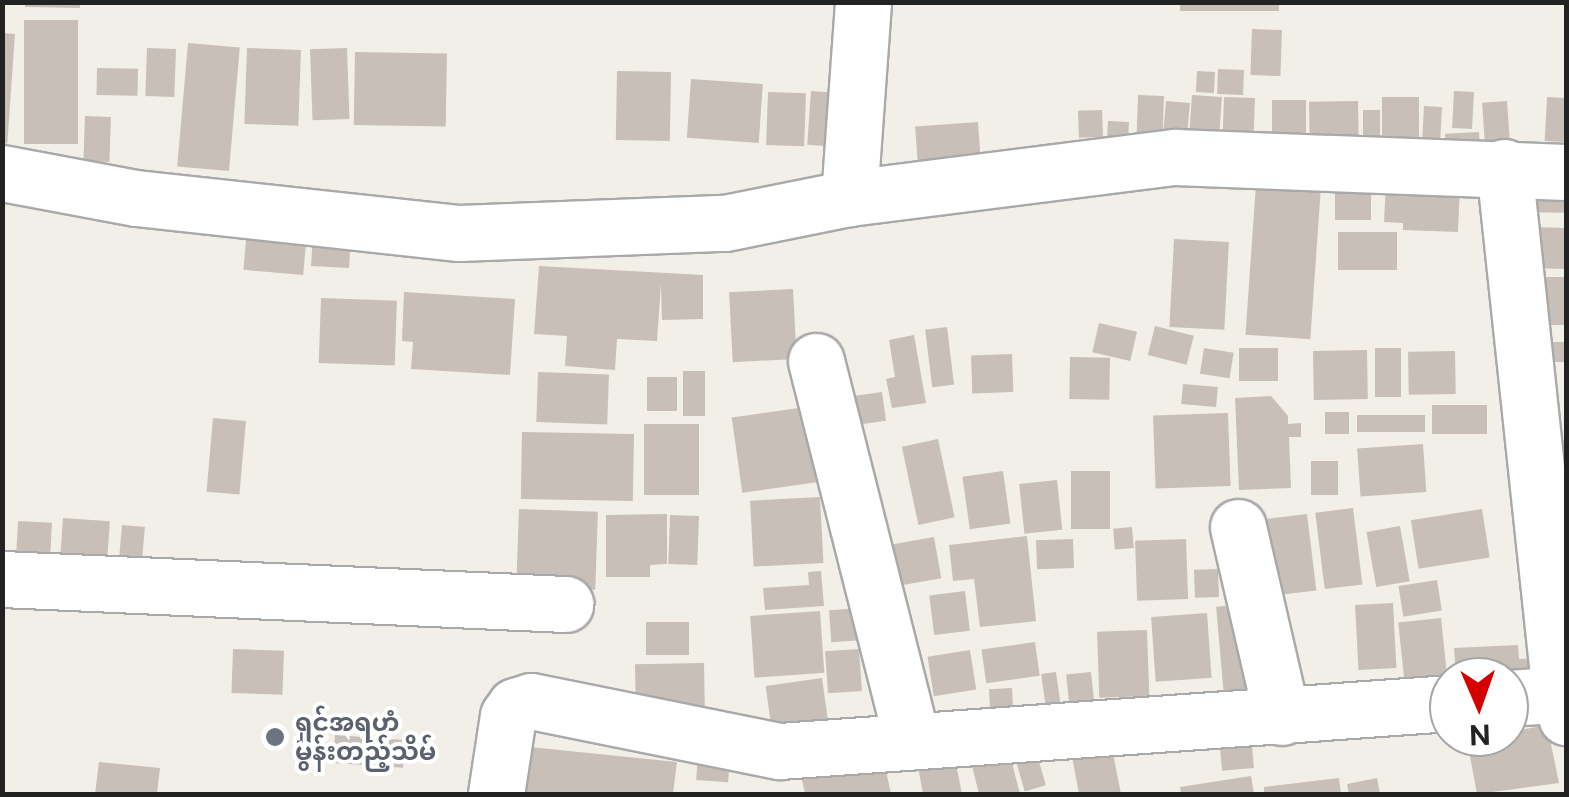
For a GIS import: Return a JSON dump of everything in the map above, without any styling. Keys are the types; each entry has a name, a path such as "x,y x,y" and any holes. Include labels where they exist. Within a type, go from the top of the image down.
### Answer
{"street":[{"path":"849,198 863,2"},
{"path":"2,172 136,198 459,232 725,223 849,198 1175,157 1504,166 1566,172"},
{"path":"1504,166 1550,701"},
{"path":"816,361 912,741"},
{"path":"1238,528 1282,717"},
{"path":"2,579 565,604"},
{"path":"496,794 508,716 516,706 531,700 779,773 828,751 912,741 1429,705"}],"building":[{"path":"25,2 80,2 80,8 25,7"},
{"path":"1180,2 1279,2 1279,11 1180,11"},
{"path":"24,20 78,20 78,144 24,144"},
{"path":"1252,29 1282,30 1280,76 1250,75"},
{"path":"2,33 15,34 7,144 2,143"},
{"path":"188,43 240,48 229,171 177,167"},
{"path":"147,48 176,49 174,97 145,96"},
{"path":"247,48 301,50 298,126 244,124"},
{"path":"347,48 349,119 313,120 310,49"},
{"path":"355,52 447,54 446,127 354,125"},
{"path":"97,68 138,69 138,96 97,95"},
{"path":"1218,69 1244,70 1243,95 1217,94"},
{"path":"617,71 671,72 670,141 616,140"},
{"path":"1197,71 1215,72 1214,93 1196,92"},
{"path":"691,79 763,84 759,143 687,138"},
{"path":"811,91 838,93 834,147 807,145"},
{"path":"1454,91 1474,92 1472,129 1452,128"},
{"path":"768,92 806,93 804,146 766,145"},
{"path":"1138,95 1164,96 1162,143 1136,142"},
{"path":"1192,95 1222,97 1219,145 1189,143"},
{"path":"1224,97 1255,98 1254,137 1223,136"},
{"path":"1382,97 1419,97 1419,143 1382,143"},
{"path":"1547,97 1566,98 1564,142 1545,141"},
{"path":"1272,100 1306,100 1306,140 1272,140"},
{"path":"1166,101 1190,103 1186,145 1162,143"},
{"path":"1358,101 1359,144 1310,145 1309,102"},
{"path":"1507,101 1510,143 1485,145 1482,103"},
{"path":"1424,106 1442,107 1440,142 1422,141"},
{"path":"1102,110 1103,137 1079,138 1078,111"},
{"path":"1363,110 1380,110 1380,150 1363,150"},
{"path":"85,116 111,117 109,162 83,161"},
{"path":"1108,121 1129,122 1128,149 1107,148"},
{"path":"978,122 982,175 919,179 915,126"},
{"path":"1479,132 1480,154 1446,156 1445,134"},
{"path":"1386,182 1460,185 1458,232 1403,230 1403,223 1384,222"},
{"path":"1256,184 1321,189 1310,339 1245,335"},
{"path":"1335,186 1371,186 1371,220 1335,220"},
{"path":"1516,188 1566,189 1566,213 1516,212"},
{"path":"1534,227 1566,228 1565,269 1533,268"},
{"path":"247,229 307,234 303,275 243,270"},
{"path":"313,230 351,232 349,268 311,266"},
{"path":"1338,232 1397,232 1397,270 1338,270"},
{"path":"1174,239 1229,242 1224,330 1169,327"},
{"path":"539,266 703,275 703,319 662,320 661,284 657,341 617,339 615,370 565,366 567,336 534,334"},
{"path":"1528,277 1566,277 1566,325 1528,325"},
{"path":"793,289 797,359 733,362 729,292"},
{"path":"404,292 515,299 510,375 411,369 413,342 402,341"},
{"path":"321,298 397,301 395,366 319,363"},
{"path":"1099,323 1137,332 1130,361 1092,352"},
{"path":"1155,326 1194,336 1187,365 1148,355"},
{"path":"947,327 954,385 932,387 925,330"},
{"path":"914,335 926,403 892,408 886,379 895,377 889,340"},
{"path":"1543,342 1566,342 1566,362 1543,362"},
{"path":"1204,348 1234,353 1230,378 1200,374"},
{"path":"1239,348 1278,348 1278,381 1239,381"},
{"path":"1375,348 1401,348 1401,397 1375,397"},
{"path":"1367,350 1368,399 1314,400 1313,351"},
{"path":"1455,351 1456,394 1409,395 1408,352"},
{"path":"1012,354 1013,392 972,393 971,355"},
{"path":"1070,357 1110,358 1109,400 1069,399"},
{"path":"683,371 705,371 705,416 683,416"},
{"path":"538,372 609,374 607,424 536,422"},
{"path":"647,377 677,377 677,411 647,411"},
{"path":"1183,384 1218,387 1216,407 1181,404"},
{"path":"882,392 886,421 857,425 853,396"},
{"path":"1271,396 1288,416 1288,424 1301,423 1301,437 1289,437 1291,488 1239,490 1235,398"},
{"path":"1432,405 1487,405 1487,434 1432,434"},
{"path":"806,407 817,482 742,493 732,417"},
{"path":"1325,412 1349,412 1349,434 1325,434"},
{"path":"1228,413 1231,486 1156,489 1153,416"},
{"path":"1357,415 1425,415 1425,432 1357,432"},
{"path":"213,418 246,421 239,495 207,492"},
{"path":"644,424 699,424 699,495 644,495"},
{"path":"522,432 634,434 633,501 521,499"},
{"path":"938,439 955,517 918,525 902,447"},
{"path":"1423,444 1426,492 1361,496 1357,449"},
{"path":"1311,461 1338,461 1338,495 1311,495"},
{"path":"1003,471 1010,523 970,529 962,477"},
{"path":"1071,471 1110,471 1110,529 1071,529"},
{"path":"1057,480 1062,530 1024,534 1019,484"},
{"path":"820,497 823,563 754,567 750,501"},
{"path":"1353,508 1362,584 1325,589 1315,513"},
{"path":"519,509 598,512 595,590 516,587"},
{"path":"1482,509 1490,557 1419,569 1411,520"},
{"path":"667,514 667,564 650,565 650,577 606,577 606,515"},
{"path":"1307,514 1316,590 1267,597 1257,520"},
{"path":"670,515 699,516 697,565 668,564"},
{"path":"63,518 110,521 106,574 59,571"},
{"path":"18,521 52,523 49,575 15,573"},
{"path":"122,525 145,527 141,568 118,566"},
{"path":"1400,526 1410,581 1376,587 1367,532"},
{"path":"1132,527 1134,548 1115,550 1113,529"},
{"path":"1027,536 1036,621 980,627 974,579 953,581 949,545"},
{"path":"934,537 941,578 893,587 886,546"},
{"path":"1073,539 1074,568 1037,569 1036,540"},
{"path":"1186,539 1188,599 1137,601 1135,541"},
{"path":"1218,569 1219,597 1195,598 1194,570"},
{"path":"821,571 824,606 765,610 763,588 809,585 808,572"},
{"path":"1437,580 1442,611 1403,617 1398,586"},
{"path":"965,591 970,631 934,635 929,595"},
{"path":"1393,603 1396,668 1358,670 1355,605"},
{"path":"1247,604 1256,704 1225,706 1216,607"},
{"path":"862,608 864,640 831,642 829,610"},
{"path":"820,611 824,673 754,678 750,616"},
{"path":"1207,613 1212,678 1156,682 1151,617"},
{"path":"1441,618 1445,657 1429,657 1429,691 1406,693 1398,622"},
{"path":"646,622 689,622 689,655 646,655"},
{"path":"1147,630 1149,696 1099,698 1097,632"},
{"path":"1035,642 1040,676 986,683 982,650"},
{"path":"1518,645 1519,657 1455,657 1454,648"},
{"path":"233,649 284,651 282,695 231,693"},
{"path":"859,649 862,691 828,693 825,651"},
{"path":"970,650 976,690 934,696 928,657"},
{"path":"1529,658 1537,658 1539,676 1529,676"},
{"path":"704,663 705,709 636,710 635,664"},
{"path":"1056,672 1061,709 1046,711 1041,674"},
{"path":"1091,672 1094,701 1069,703 1066,675"},
{"path":"822,678 829,728 773,735 766,686"},
{"path":"1012,688 1013,706 990,707 989,689"},
{"path":"1547,725 1559,783 1477,794 1470,757 1529,757 1529,728"},
{"path":"335,735 405,740 403,768 333,763"},
{"path":"1110,738 1121,794 1079,794 1070,746"},
{"path":"1007,744 1020,794 979,794 969,754"},
{"path":"1034,744 1046,785 1025,791 1013,750"},
{"path":"1252,746 1254,768 1222,771 1220,749"},
{"path":"530,747 677,762 673,794 524,794"},
{"path":"698,754 730,756 728,782 696,780"},
{"path":"955,759 962,794 923,794 918,767"},
{"path":"99,762 160,768 157,794 95,794"},
{"path":"884,762 891,794 805,794 802,780"},
{"path":"1251,776 1254,794 1181,794 1180,787"},
{"path":"1339,778 1341,794 1264,794 1264,787"},
{"path":"1377,778 1380,794 1349,794 1347,784"}],"place":[{"name":"ရှင်အရဟံ မွန်းတည့်သိမ်","path":"275,737"}]}
